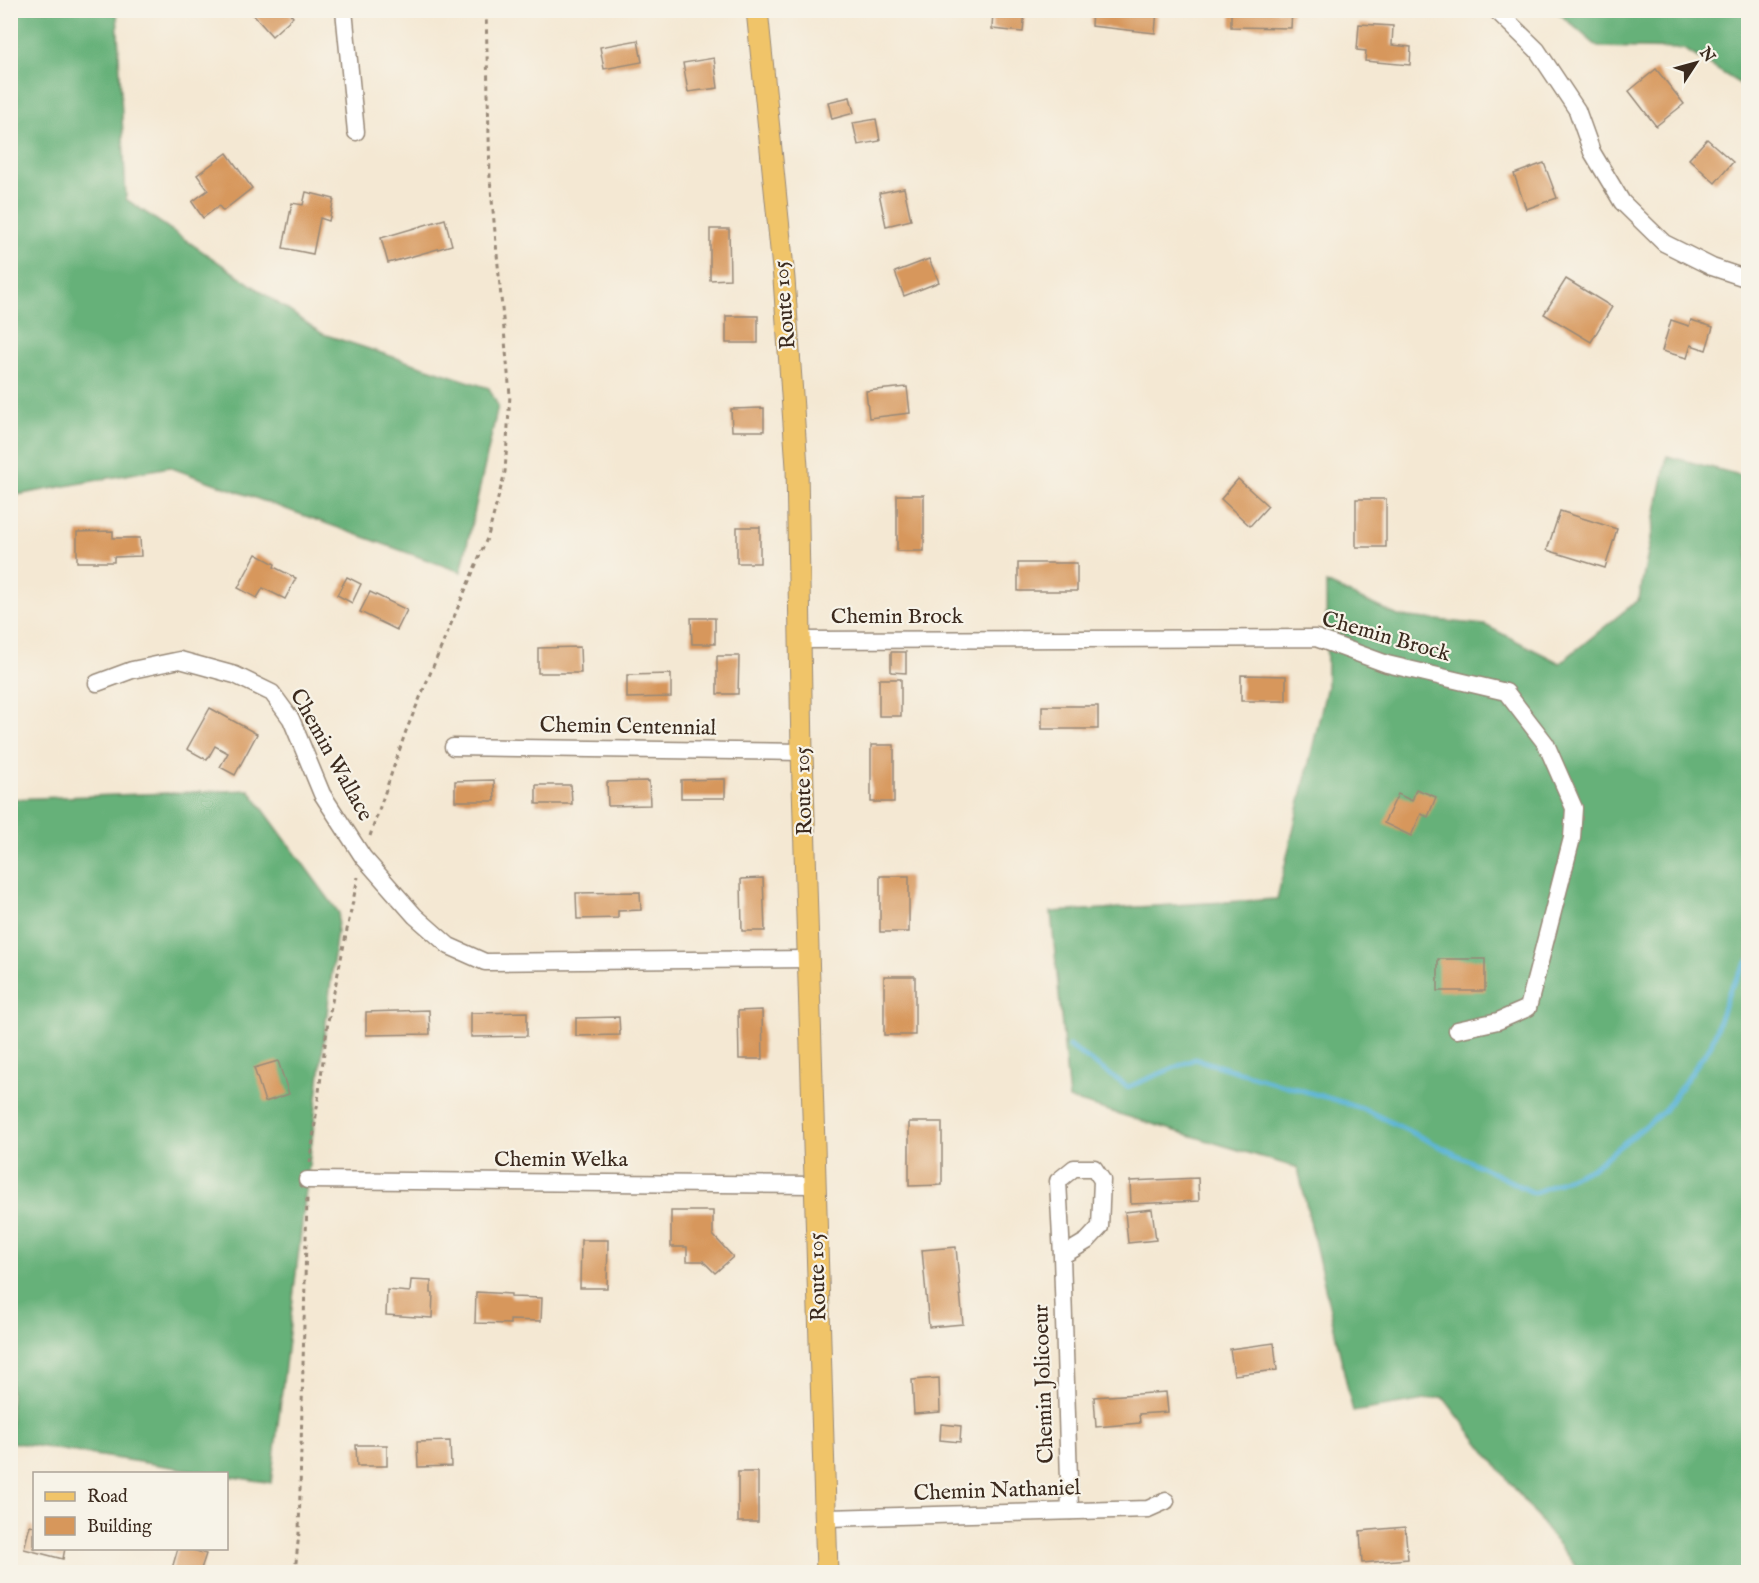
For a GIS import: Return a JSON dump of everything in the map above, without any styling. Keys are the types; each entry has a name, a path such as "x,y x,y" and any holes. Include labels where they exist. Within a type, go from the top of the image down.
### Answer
{"main road":[{"name":"Route 105","path":"758,10 784,279 797,467 802,752 827,1572"}],"street":[{"path":"344,10 356,132"},
{"path":"1496,10 1537,50 1577,110 1592,152 1622,202 1664,243 1712,267 1749,279"},
{"name":"Chemin Brock","path":"801,640 1316,638 1387,664 1506,692 1546,744 1574,808 1572,838 1528,1008 1498,1021 1457,1030"},
{"name":"Chemin Wallace","path":"97,683 132,670 180,660 235,675 272,693 291,719 322,794 363,857 416,916 449,946 485,962 809,959"},
{"name":"Chemin Centennial","path":"453,747 802,752"},
{"name":"Chemin Jolicoeur","path":"1062,1256 1087,1241 1100,1227 1102,1180 1094,1168 1074,1168 1058,1181 1070,1511"},
{"name":"Chemin Welka","path":"307,1180 815,1185"},
{"name":"Chemin Nathaniel","path":"827,1518 1148,1509 1166,1501"}],"path":[{"path":"295,1572 299,1533 307,1180 328,1021 363,857 406,731 488,536 506,472 510,395 489,178 486,10"}],"green space":[{"path":"11,10 117,11 126,199 323,334 489,388 498,406 461,572 169,467 11,496"},
{"path":"1556,11 1748,11 1748,89 1684,49 1598,47"},
{"path":"1667,456 1748,477 1748,1572 1580,1572 1443,1397 1353,1412 1298,1168 1069,1099 1051,912 1277,899 1327,686 1326,583 1398,616 1485,625 1560,663 1639,599"},
{"path":"249,790 339,913 271,1483 228,1476 228,1472 204,1472 11,1442 10,799"}],"building":[{"path":"249,10 287,10 293,17 272,36"},
{"path":"993,10 1025,10 1023,32 992,29"},
{"path":"1092,10 1157,10 1155,33 1091,26"},
{"path":"1231,10 1292,10 1291,28 1231,27"},
{"path":"1359,24 1393,26 1392,45 1411,47 1410,65 1365,61 1366,51 1357,50"},
{"path":"638,40 642,62 604,69 600,47"},
{"path":"714,58 718,88 688,92 683,63"},
{"path":"1656,69 1684,104 1656,126 1629,91"},
{"path":"850,97 854,113 832,119 828,102"},
{"path":"876,119 880,141 858,145 853,123"},
{"path":"1707,139 1733,162 1715,183 1689,159"},
{"path":"227,153 252,188 223,211 219,206 203,218 192,202 208,190 197,175"},
{"path":"1544,163 1557,198 1526,209 1514,174"},
{"path":"904,188 911,220 886,226 879,193"},
{"path":"306,192 334,199 329,221 320,218 313,254 283,248 292,203 303,205"},
{"path":"445,219 452,245 388,263 381,238"},
{"path":"710,229 729,229 730,279 710,280"},
{"path":"929,259 939,282 904,296 895,272"},
{"path":"1566,279 1612,307 1591,342 1544,314"},
{"path":"726,316 758,316 758,343 726,343"},
{"path":"1671,320 1689,326 1691,320 1713,327 1706,350 1691,345 1687,358 1662,351"},
{"path":"907,387 910,413 869,418 866,391"},
{"path":"764,408 764,431 732,431 731,409"},
{"path":"1238,479 1268,506 1250,526 1221,499"},
{"path":"897,495 924,495 924,551 897,551"},
{"path":"1356,499 1386,499 1386,547 1356,547"},
{"path":"1560,511 1617,529 1605,568 1547,550"},
{"path":"737,527 760,527 760,563 737,563"},
{"path":"113,531 113,538 140,538 141,556 114,557 114,562 77,562 77,532"},
{"path":"256,554 275,564 274,567 296,578 285,599 263,588 257,598 238,588"},
{"path":"1018,563 1077,563 1077,591 1018,591"},
{"path":"347,577 361,584 352,603 337,595"},
{"path":"370,592 407,610 397,630 360,612"},
{"path":"691,618 715,618 715,644 692,644"},
{"path":"580,647 581,673 538,673 538,648"},
{"path":"891,652 906,652 906,673 891,672"},
{"path":"717,656 739,656 738,694 717,694"},
{"path":"671,674 671,697 627,698 627,675"},
{"path":"1241,675 1286,676 1286,701 1241,701"},
{"path":"879,679 901,679 901,716 879,716"},
{"path":"1042,706 1098,706 1098,729 1042,729"},
{"path":"210,708 257,734 235,775 220,767 228,753 215,746 207,760 187,749"},
{"path":"871,745 894,745 894,802 871,802"},
{"path":"725,779 725,798 681,798 681,780"},
{"path":"494,780 495,801 455,801 455,781"},
{"path":"649,781 650,805 608,806 607,782"},
{"path":"536,785 571,785 572,804 536,804"},
{"path":"1416,789 1436,797 1428,817 1421,814 1411,836 1384,823 1398,794 1412,801"},
{"path":"880,876 909,876 909,932 880,932"},
{"path":"763,878 765,931 742,931 741,879"},
{"path":"640,892 641,910 618,911 618,918 577,919 576,893"},
{"path":"1438,959 1485,959 1485,991 1438,991"},
{"path":"884,976 915,976 915,1035 884,1035"},
{"path":"429,1010 430,1034 366,1035 366,1012"},
{"path":"762,1010 763,1059 739,1059 738,1011"},
{"path":"527,1012 527,1036 471,1037 471,1013"},
{"path":"619,1017 620,1035 576,1036 576,1018"},
{"path":"278,1061 289,1094 265,1102 254,1068"},
{"path":"909,1122 942,1122 942,1185 909,1186"},
{"path":"1198,1178 1199,1201 1131,1204 1130,1181"},
{"path":"1152,1209 1156,1240 1128,1243 1125,1212"},
{"path":"671,1211 713,1211 713,1235 733,1257 715,1273 703,1261 687,1261 687,1247 671,1247"},
{"path":"581,1240 608,1240 607,1288 580,1288"},
{"path":"956,1247 963,1324 929,1327 922,1250"},
{"path":"411,1280 431,1281 432,1318 386,1315 387,1290 410,1292"},
{"path":"476,1292 511,1294 511,1297 542,1298 541,1321 510,1320 510,1324 475,1323"},
{"path":"1274,1343 1277,1370 1234,1375 1230,1349"},
{"path":"939,1378 940,1412 914,1414 912,1380"},
{"path":"1166,1392 1168,1412 1139,1414 1140,1423 1096,1427 1094,1397"},
{"path":"941,1424 961,1426 960,1442 940,1440"},
{"path":"450,1441 451,1466 418,1467 417,1442"},
{"path":"356,1445 387,1445 387,1466 357,1466"},
{"path":"738,1472 758,1472 758,1522 738,1522"},
{"path":"30,1525 33,1526 33,1550 65,1550 63,1559 24,1549"},
{"path":"1405,1527 1408,1559 1362,1563 1360,1531"},
{"path":"177,1550 193,1550 206,1554 200,1572 171,1572"}],"waterway":[{"path":"1069,1046 1128,1087 1195,1059 1362,1108 1534,1193 1592,1168 1663,1112 1711,1045 1730,989 1748,961"}]}
